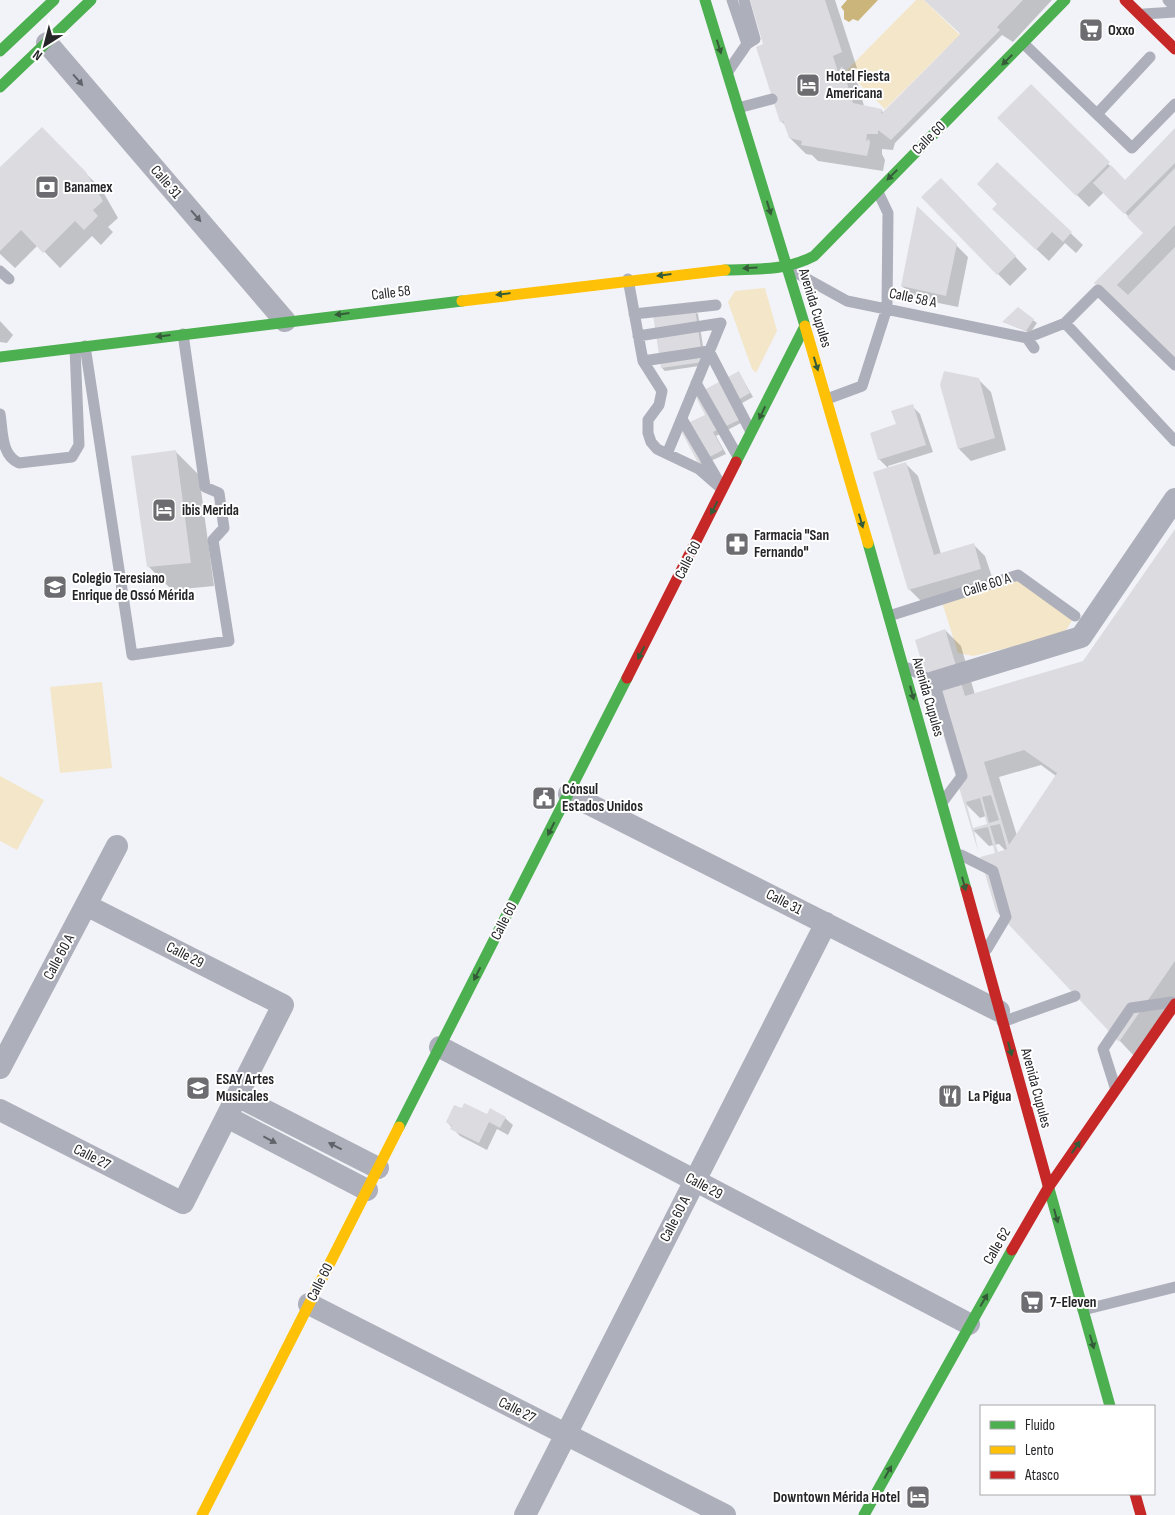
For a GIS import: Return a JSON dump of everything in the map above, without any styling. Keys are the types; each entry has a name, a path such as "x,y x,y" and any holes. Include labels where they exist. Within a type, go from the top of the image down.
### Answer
{"main road":[{"path":"0,87 91,0"},
{"name":"Avenida Cupules","path":"705,0 827,399 904,665 1110,1405"},
{"name":"Calle 60","path":"787,268 802,264 814,256 1065,0"},
{"path":"1125,0 1175,49"},
{"path":"0,51 45,3"},
{"name":"Calle 58","path":"0,357 628,279 713,270 787,268"},
{"name":"Calle 60","path":"202,1515 805,326"},
{"name":"Calle 62","path":"864,1515 969,1324 1048,1188 1175,1003"},
{"path":"1135,1495 1142,1515"}],"street":[{"name":"Calle 31","path":"47,43 285,321"},
{"path":"934,682 1081,637 1175,499"},
{"name":"Calle 31","path":"569,794 826,923 1001,1016"},
{"name":"Calle 60 A","path":"0,1068 117,846"},
{"name":"Calle 29","path":"86,905 283,1005 237,1096"},
{"name":"Calle 60 A","path":"525,1515 826,923"},
{"name":"Calle 29","path":"440,1048 969,1324"},
{"path":"367,1190 227,1117 237,1096 378,1168"},
{"name":"Calle 27","path":"0,1110 183,1203 227,1117"},
{"name":"Calle 27","path":"309,1304 725,1515"}],"lane":[{"path":"732,0 747,44"},
{"path":"727,72 747,44 755,38 744,0"},
{"path":"1168,0 1175,6"},
{"path":"1140,14 1175,12"},
{"path":"1023,43 1132,148 1175,104"},
{"path":"1097,114 1150,57"},
{"path":"738,108 772,99"},
{"path":"827,399 862,386 887,308 888,213 877,190"},
{"name":"Calle 58 A","path":"787,268 847,301 1027,338"},
{"path":"0,271 10,280"},
{"path":"628,279 643,361 662,391 659,405 648,420 648,433 651,442 667,454 699,469 723,490"},
{"path":"1034,348 1027,338 1065,323 1098,290 1175,365"},
{"path":"634,314 716,305"},
{"path":"638,336 721,323 667,454"},
{"path":"1065,323 1175,441"},
{"path":"80,347 132,655 228,641 214,540 224,528 219,493 205,487 183,334"},
{"path":"0,414 7,454 12,460 19,463 72,457 79,444 80,347"},
{"path":"709,352 752,433"},
{"path":"643,361 709,352"},
{"path":"696,383 739,459"},
{"path":"682,418 723,490"},
{"name":"Calle 60 A","path":"889,616 1018,575 1075,616"},
{"path":"904,665 934,682 962,776 942,803"},
{"path":"956,853 993,871 1006,917 984,955"},
{"path":"1001,1016 1075,996"},
{"path":"1116,1089 1103,1048 1131,1008 1175,1003"},
{"path":"1083,1310 1175,1287"}],"shaded area":[{"path":"847,0 878,0 858,21 853,19 849,22 844,19 844,11 841,7"},
{"path":"916,0 924,0 960,35 885,109 846,71"},
{"path":"765,288 777,331 756,373 752,369 728,302 735,291"},
{"path":"1018,575 1075,616 1063,635 973,656 958,653 941,599"},
{"path":"102,682 112,768 60,773 50,687"},
{"path":"0,776 44,800 17,850 0,841"}],"building":[{"name":"Hotel Fiesta Americana","path":"750,0 825,0 842,52 833,56 838,72 842,66 853,103 882,109 881,114 960,35 924,0 1023,0 997,27 1000,30 891,140 878,130 878,134 867,134 866,141 869,139 870,143 867,156 801,145 802,141 789,138 783,121 780,122 756,47 763,44"},
{"path":"1031,84 1110,162 1076,196 997,118"},
{"name":"Banamex","path":"42,127 86,172 103,201 93,210 98,216 84,230 75,221 43,253 21,230 0,251 0,167"},
{"path":"1175,128 1175,163 1124,214 1093,183 1111,165 1125,180"},
{"path":"997,162 1072,232 1063,242 1052,232 1036,250 992,209 997,204 977,184"},
{"path":"1175,168 1175,225 1117,285 1128,295 1175,247 1175,361 1094,283 1143,233 1127,217"},
{"path":"941,178 1016,256 997,275 921,197"},
{"path":"917,206 957,244 946,296 901,286"},
{"path":"1018,307 1034,319 1026,331 1002,322"},
{"path":"695,309 703,362 661,368 653,315"},
{"path":"739,371 750,393 731,404 739,420 713,432 723,450 698,463 679,427 705,415 695,395"},
{"path":"944,371 979,378 995,438 958,449 940,385"},
{"path":"913,404 926,445 878,460 870,433 896,424 891,411"},
{"path":"176,450 191,563 147,567 131,456"},
{"path":"906,462 934,555 974,543 981,569 908,590 873,472"},
{"path":"1175,529 1175,961 1119,1042 996,911 980,857 995,853 988,827 974,830 978,851 915,640 945,629 965,696 1083,661","holes":["1024,750 1057,773 1009,845 984,762","991,795 999,820 989,823 982,797","980,798 987,824 973,828 966,802","1000,824 1007,849 998,852 990,826"]},
{"path":"464,1103 487,1114 490,1108 506,1117 500,1128 489,1122 479,1143 450,1129 452,1126 446,1122 454,1105 462,1108"}],"traffic: fast":[{"path":"0,51 54,0"},
{"path":"0,87 91,0"},
{"path":"705,0 805,326"},
{"path":"725,270 781,267 814,256 1065,0"},
{"path":"0,357 462,301"},
{"path":"736,462 805,326"},
{"path":"868,543 966,889"},
{"path":"399,1127 627,678"},
{"path":"1048,1185 1110,1405"},
{"path":"864,1515 1012,1250"}],"traffic: slow":[{"path":"462,301 725,270"},
{"path":"805,326 868,543"},
{"path":"202,1515 399,1127"}],"traffic: jam":[{"path":"1125,0 1175,49"},
{"path":"627,678 736,462"},
{"path":"966,889 1048,1185"},
{"path":"1012,1250 1048,1188 1175,1004"},
{"path":"1135,1495 1141,1515"}],"place":[{"name":"Oxxo","path":"1091,30"},
{"name":"Hotel Fiesta Americana","path":"808,85"},
{"name":"Banamex","path":"47,187"},
{"name":"ibis Merida","path":"164,510"},
{"name":"Farmacia \"San Fernando\"","path":"737,544"},
{"name":"Colegio Teresiano Enrique de Ossó Mérida","path":"55,587"},
{"name":"Cónsul Estados Unidos","path":"544,798"},
{"name":"ESAY Artes Musicales","path":"198,1088"},
{"name":"La Pigua","path":"950,1096"},
{"name":"7-Eleven","path":"1032,1302"},
{"name":"Downtown Mérida Hotel","path":"918,1497"}]}
